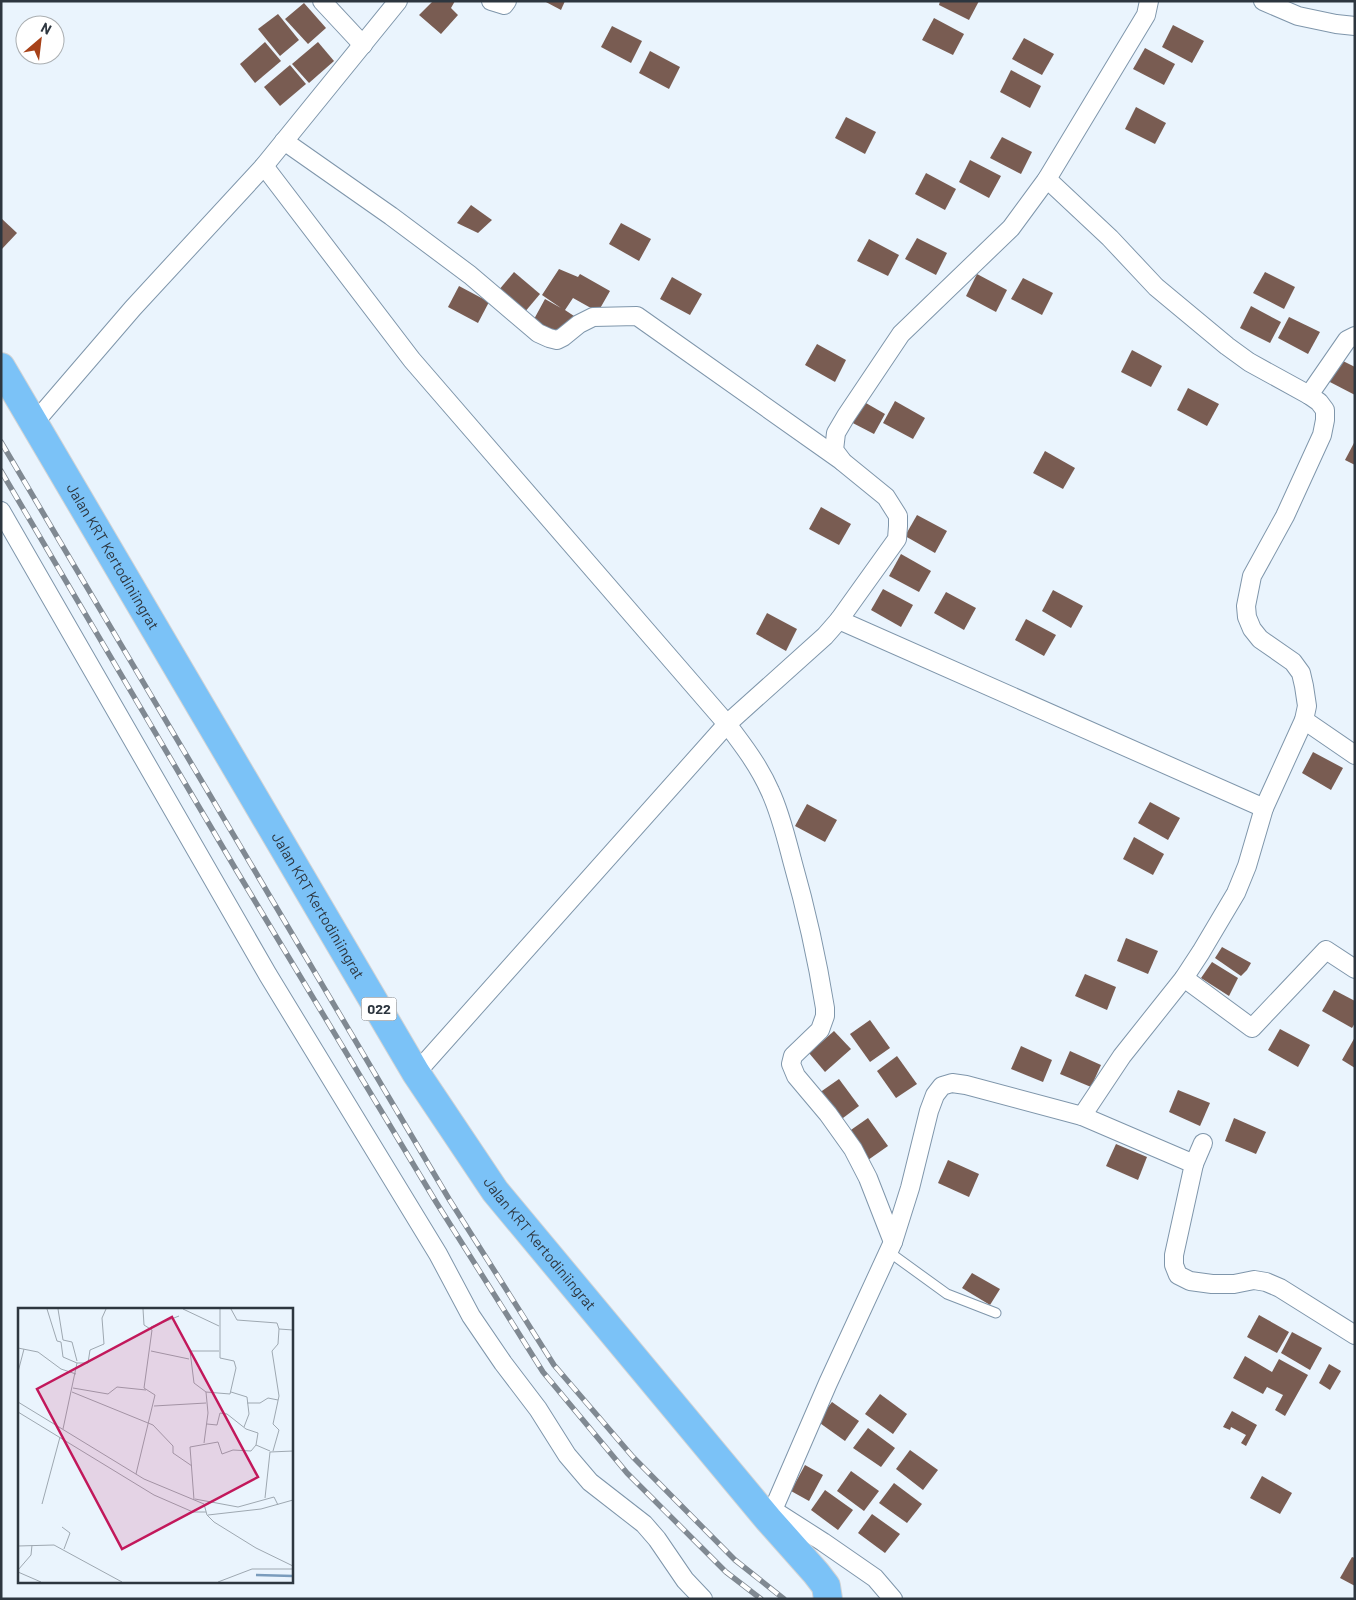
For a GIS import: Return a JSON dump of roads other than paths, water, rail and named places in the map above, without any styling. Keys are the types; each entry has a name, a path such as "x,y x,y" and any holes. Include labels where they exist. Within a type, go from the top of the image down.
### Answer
{"main road":[{"name":"Jalan KRT Kertodiniingrat","path":"1,367 416,1073 495,1191 770,1515 826,1586 828,1599"}],"street":[{"path":"322,1 363,45"},
{"path":"35,422 133,308 264,166 398,1"},
{"path":"491,1 504,5 507,1"},
{"path":"844,462 834,450 836,433 846,416 901,334 1010,228 1046,179 1146,15 1149,1"},
{"path":"1264,1 1298,16 1355,26"},
{"path":"284,141 391,216 470,275 538,333 548,338 557,340 563,338 580,324 593,317 637,316 844,462 886,497 898,516 897,539 839,620 825,636 727,724 416,1073"},
{"path":"264,166 412,360 727,724 754,761 771,792 787,842 801,892 825,1008 820,1030 793,1056 791,1064 796,1076 828,1114 853,1149 868,1178 891,1247"},
{"path":"1046,179 1110,238 1156,287 1227,346 1249,362 1309,395 1319,402 1325,410 1322,435 1285,516 1252,576 1246,606 1247,618 1252,629 1260,638 1293,662 1301,673 1307,706 1304,720 1264,808 1247,866 1236,893 1184,978 1122,1056 1082,1116"},
{"path":"1309,395 1346,340 1355,336"},
{"path":"1,511 268,975 438,1254 472,1316 503,1363 538,1409 567,1455 590,1482 644,1524 657,1539 685,1580 703,1599"},
{"path":"839,620 1264,808"},
{"path":"1304,720 1355,756"},
{"path":"1184,978 1252,1028 1326,950 1355,969"},
{"path":"893,1599 874,1578 823,1542 770,1515 828,1382 891,1247 910,1188 929,1111 935,1095 942,1086 952,1083 966,1085 1082,1116 1194,1164"},
{"path":"1203,1143 1194,1164 1174,1255 1174,1265 1178,1275 1190,1281 1212,1284 1234,1284 1254,1280 1266,1282 1280,1288 1355,1335"}],"lane":[{"path":"891,1247 947,1294 996,1313"}],"railway":[{"path":"1,442 449,1199 554,1365 633,1457 735,1560 784,1599"},
{"path":"1,471 235,868 436,1202 543,1372 627,1473 726,1572 761,1599"}]}
